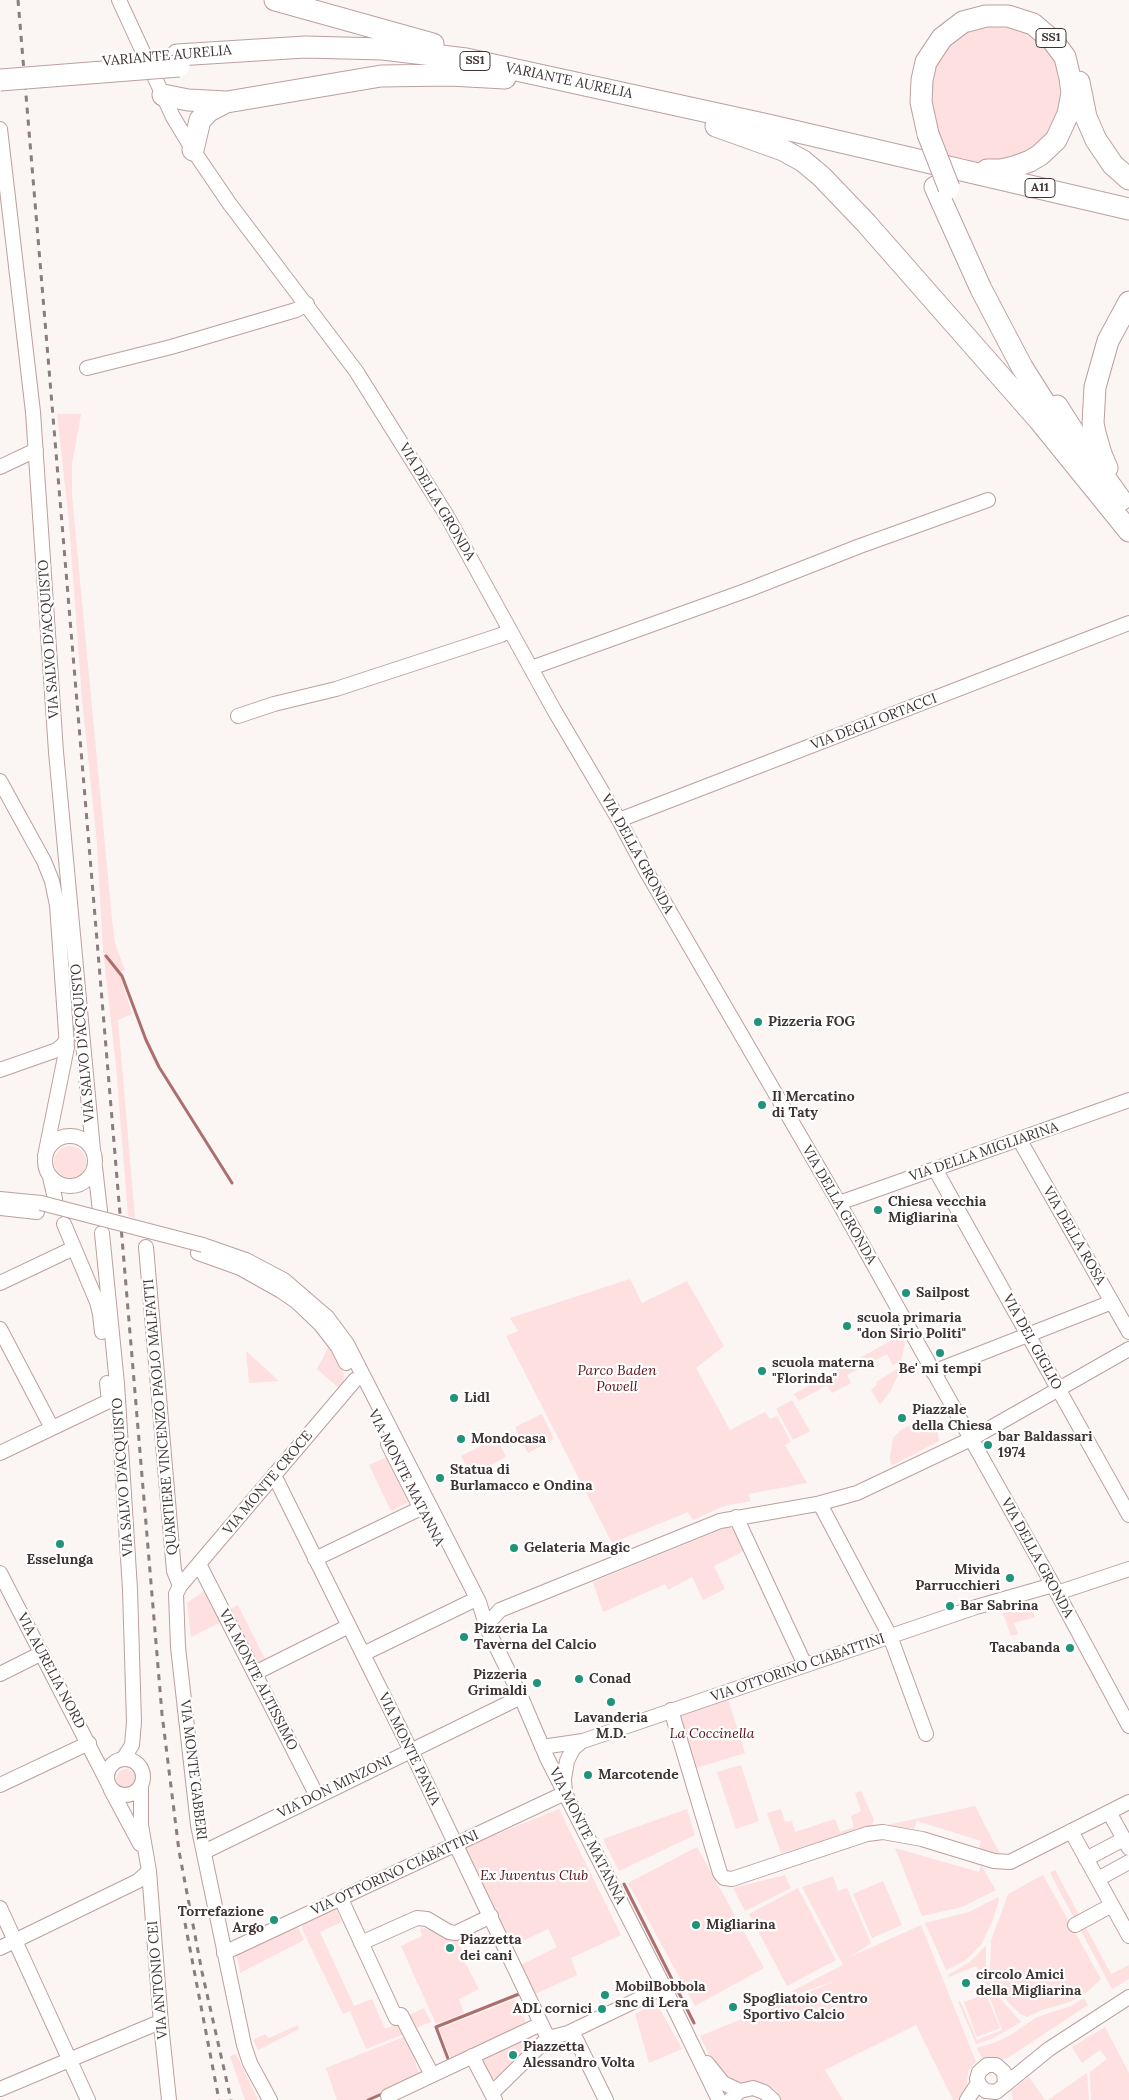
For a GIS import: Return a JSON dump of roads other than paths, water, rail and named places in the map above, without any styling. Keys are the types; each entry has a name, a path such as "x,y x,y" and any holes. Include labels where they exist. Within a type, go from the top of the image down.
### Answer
{"highway":[{"path":"275,0 459,52 507,72"},
{"path":"1129,179 1107,157 1092,133 1086,117 1073,58 1064,42 1041,20 1028,13 1008,7 992,6 968,11 942,27 927,44 916,62 910,82 910,111 945,181 970,240 1027,355 1080,443 1129,510"},
{"name":"SS1","path":"922,134 921,102 923,71 937,44 946,34 963,22 973,18 996,15 1021,19 1039,28 1062,53 1070,78 1071,102 1061,132 1046,150 1030,161 1001,170 945,181"},
{"name":"VARIANTE AURELIA","path":"0,80 262,49 350,48 429,54 945,181"},
{"name":"VARIANTE AURELIA","path":"0,70 178,60"},
{"path":"163,95 188,100 227,102 381,76 507,72"},
{"name":"VARIANTE AURELIA","path":"507,72 712,124"},
{"path":"193,150 200,120 209,111 227,102"},
{"path":"712,124 1129,217"},
{"path":"712,124 784,150 803,161 822,177 860,217 1039,420 1129,529"},
{"path":"945,181 971,269 1022,367 1066,438 1129,529"},
{"name":"A11","path":"945,181 1129,209"},
{"path":"1129,302 1112,331 1098,370 1094,398 1094,423 1100,454 1129,505"}],"street":[{"name":"VIA DELLA GRONDA","path":"119,0 163,95 193,150 229,203 356,371 447,516 531,668 619,820 649,877 839,1203 1055,1589 1129,1726"},
{"name":"VIA SALVO D'ACQUISTO","path":"0,129 33,412 56,752 93,1150"},
{"path":"87,368 180,344 296,310 307,304"},
{"path":"0,467 36,450"},
{"path":"531,668 745,591 860,546 988,500"},
{"name":"VIA DEGLI ORTACCI","path":"619,820 1129,623"},
{"path":"238,716 274,704 336,689 501,635 510,630"},
{"path":"0,781 41,855 54,886 57,905 67,1038 66,1057 45,1156 46,1168 59,1200 75,1186 90,1178 95,1166"},
{"path":"0,1070 42,1056 59,1048 67,1038"},
{"path":"42,1056 49,1057 55,1062 60,1079"},
{"name":"VIA DELLA MIGLIARINA","path":"839,1203 1129,1100"},
{"path":"55,1112 59,1126 73,1136 87,1124 90,1110"},
{"name":"VIA SALVO D'ACQUISTO","path":"45,1156 53,1142 73,1136 89,1144 96,1158 95,1166 100,1210 93,1198 75,1186 59,1184 50,1177"},
{"name":"VIA DELLA ROSA","path":"1019,1139 1129,1332"},
{"name":"VIA DEL GIGLIO","path":"935,1169 1129,1515"},
{"path":"0,1199 201,1249 249,1272 275,1286 297,1302 313,1317 333,1340 361,1382"},
{"path":"0,1208 39,1208"},
{"path":"0,1453 109,1401 100,1314 64,1224"},
{"name":"VIA SALVO D'ACQUISTO","path":"102,1233 117,1384 128,1548 134,1722 140,1766"},
{"name":"QUARTIERE VINCENZO PAOLO MALFATTI","path":"146,1247 174,1570 180,1586"},
{"path":"0,1283 74,1248"},
{"path":"933,1372 1112,1302"},
{"path":"0,1329 52,1428"},
{"path":"487,1628 500,1610 720,1521 820,1504 857,1493 971,1439 1129,1349"},
{"name":"VIA MONTE CROCE","path":"180,1586 274,1475 361,1382"},
{"name":"VIA MONTE MATANNA","path":"361,1382 421,1508 475,1602"},
{"name":"VIA MONTE MATANNA","path":"361,1382 475,1602 480,1622 487,1628 522,1697 542,1747 719,2100"},
{"name":"VIA MONTE PANIA","path":"274,1475 411,1750 548,2038"},
{"path":"820,1504 890,1636 926,1734"},
{"path":"315,1558 421,1508"},
{"path":"736,1517 805,1665"},
{"name":"VIA MONTE ALTISSIMO","path":"199,1564 317,1796"},
{"name":"VIA OTTORINO CIABATTINI","path":"542,1747 583,1741 976,1606 1055,1589 1129,1569"},
{"name":"VIA AURELIA NORD","path":"0,1573 109,1784"},
{"name":"VIA MONTE GABBERI","path":"180,1586 176,1599 178,1647 192,1786 224,1953"},
{"path":"362,1654 475,1602 490,1609 500,1610"},
{"path":"255,1673 349,1626"},
{"path":"0,1674 42,1653"},
{"name":"VIA DON MINZONI","path":"204,1852 522,1697"},
{"path":"671,1710 720,1872 724,1878 732,1879 872,1833 888,1832 1004,1863 1014,1862 1129,1802"},
{"name":"VIA SALVO D'ACQUISTO","path":"120,1760 132,1744 134,1722"},
{"path":"565,1793 564,1779 567,1761 573,1749 583,1741"},
{"path":"0,1785 89,1743"},
{"name":"VIA AURELIA NORD","path":"89,1743 105,1757 120,1760"},
{"path":"120,1760 133,1760 140,1766 144,1777 141,1788 128,1796 117,1794 109,1784 108,1770 120,1760"},
{"name":"VIA ANTONIO CEI","path":"109,1784 127,1816 148,1866"},
{"name":"VIA ANTONIO CEI","path":"141,1788 142,1825 148,1866 169,2100"},
{"name":"VIA OTTORINO CIABATTINI","path":"224,1953 565,1793"},
{"path":"1086,1859 1126,1843 1109,1812"},
{"path":"1071,1831 1129,1936"},
{"path":"1098,1879 1129,1862"},
{"path":"0,1948 138,1881 148,1866"},
{"path":"341,1899 396,2018 401,2015 432,2075"},
{"path":"1075,1926 1112,1904"},
{"path":"0,1908 69,2060 84,2099"},
{"path":"361,1943 417,1918 427,1919 449,1932 456,1933 491,1916"},
{"path":"224,1953 244,2045 250,2063 270,2100"},
{"path":"472,2056 494,2097 548,2038 572,2032 664,1987"},
{"path":"996,2094 1050,2049 1129,1996"},
{"path":"0,2090 156,2024"},
{"path":"389,2098 432,2075 541,2024"},
{"path":"572,2032 606,2100"},
{"name":"VIA MONTE MATANNA","path":"691,2043 721,2081 735,2095"},
{"path":"968,2100 978,2083 978,2076 984,2066 993,2064 1001,2067 1019,2065 1050,2049"},
{"path":"996,2094 1006,2076 1001,2067"},
{"path":"978,2083 982,2089 996,2094"},
{"path":"735,2095 753,2088 762,2090 773,2100"}],"waterway":[{"path":"106,956 122,976 146,1040 159,1067 232,1183"},
{"path":"624,1884 694,2023"},
{"path":"450,2064 436,2027 519,1994"},
{"path":"368,2100 384,2093"}],"railway":[{"path":"18,0 162,1714 179,1851 202,1972 231,2100"},
{"path":"185,1923 219,2100"}],"place":[{"name":"Pizzeria FOG","path":"758,1022"},
{"name":"Il Mercatino di Taty","path":"762,1105"},
{"name":"Chiesa vecchia Migliarina","path":"878,1210"},
{"name":"Sailpost","path":"906,1293"},
{"name":"scuola primaria \"don Sirio Politi\"","path":"847,1326"},
{"name":"Be' mi tempi","path":"940,1353"},
{"name":"scuola materna \"Florinda\"","path":"762,1371"},
{"name":"Lidl","path":"454,1398"},
{"name":"Piazzale della Chiesa","path":"902,1418"},
{"name":"Mondocasa","path":"461,1439"},
{"name":"bar Baldassari 1974","path":"988,1445"},
{"name":"Statua di Burlamacco e Ondina","path":"440,1478"},
{"name":"Esselunga","path":"60,1544"},
{"name":"Gelateria Magic","path":"514,1548"},
{"name":"Mivida Parrucchieri","path":"1010,1578"},
{"name":"Bar Sabrina","path":"950,1606"},
{"name":"Pizzeria La Taverna del Calcio","path":"464,1637"},
{"name":"Tacabanda","path":"1070,1648"},
{"name":"Conad","path":"579,1679"},
{"name":"Pizzeria Grimaldi","path":"537,1683"},
{"name":"Lavanderia M.D.","path":"611,1702"},
{"name":"Marcotende","path":"588,1775"},
{"name":"Torrefazione Argo","path":"274,1920"},
{"name":"Migliarina","path":"696,1925"},
{"name":"Piazzetta dei cani","path":"450,1948"},
{"name":"circolo Amici della Migliarina","path":"966,1983"},
{"name":"MobilBobbola snc di Lera","path":"605,1995"},
{"name":"Spogliatoio Centro Sportivo Calcio","path":"733,2007"},
{"name":"ADL cornici","path":"602,2009"},
{"name":"Piazzetta Alessandro Volta","path":"513,2055"}],"park label":[{"name":"Parco Baden Powell","path":"617,1379"},
{"name":"La Coccinella","path":"712,1734"},
{"name":"Ex Juventus Club","path":"534,1876"}]}
